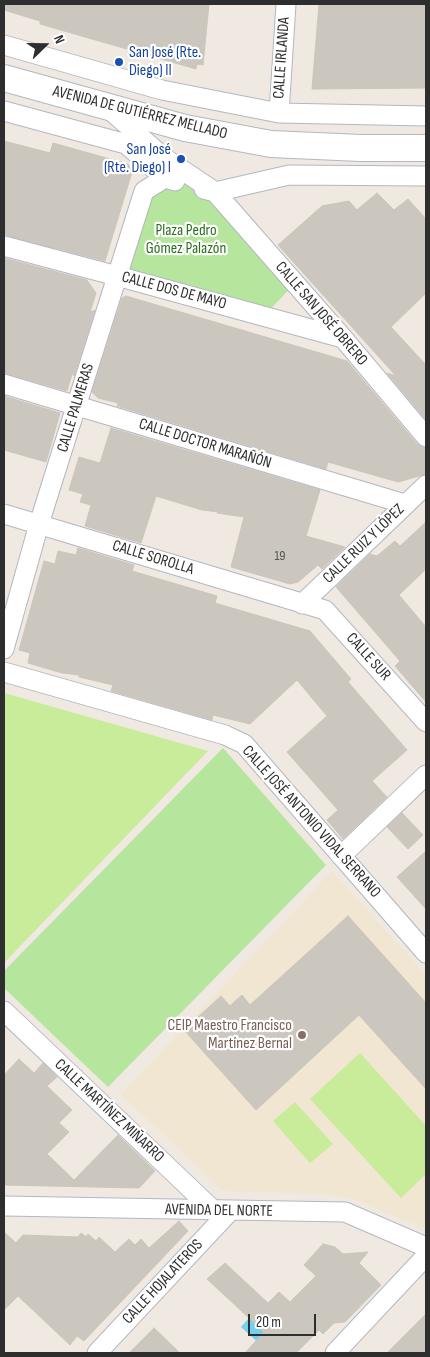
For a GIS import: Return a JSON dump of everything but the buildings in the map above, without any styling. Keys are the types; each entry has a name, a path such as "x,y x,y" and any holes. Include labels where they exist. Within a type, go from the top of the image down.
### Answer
{"main road":[{"name":"AVENIDA DE GUTIÉRREZ MELLADO","path":"4,78 185,128 272,144 361,148 426,148"}],"street":[{"name":"CALLE IRLANDA","path":"279,112 286,4"},
{"name":"AVENIDA DE GUTIÉRREZ MELLADO","path":"4,45 162,90 279,112 426,116"},
{"name":"CALLE SAN JOSÉ OBRERO","path":"105,106 163,157 214,192 343,338 426,437"},
{"name":"AVENIDA DE GUTIÉRREZ MELLADO","path":"4,111 126,144 165,178 214,192 289,175 426,176"},
{"name":"CALLE PALMERAS","path":"4,649 39,524 144,191 165,178"},
{"name":"CALLE DOS DE MAYO","path":"4,246 343,338"},
{"name":"CALLE DOCTOR MARAÑÓN","path":"4,384 405,504"},
{"name":"CALLE RUIZ Y LÓPEZ","path":"302,604 426,484"},
{"name":"CALLE SOROLLA","path":"4,514 302,604"},
{"name":"CALLE SUR","path":"302,604 326,610 426,722"},
{"name":"CALLE JOSÉ ANTONIO VIDAL SERRANO","path":"4,672 225,735 244,744 426,953"},
{"path":"341,856 426,775"},
{"name":"CALLE MARTÍNEZ MIÑARRO","path":"4,1011 222,1211"},
{"name":"AVENIDA DEL NORTE","path":"4,1206 345,1212 426,1247"},
{"name":"CALLE HOJALATEROS","path":"97,1353 222,1211"},
{"path":"335,1353 426,1256"}],"shaded area":[{"name":"CEIP Maestro Francisco Martínez Bernal","path":"332,871 426,975 426,1229 355,1200 343,1197 323,1194 223,1191 121,1094"}],"green space":[{"name":"Plaza Pedro Gómez Palazón","path":"165,178 215,192 295,283 264,316 117,276 144,191"},
{"path":"4,693 208,751 4,963"},
{"path":"223,748 326,865 108,1087 4,988 4,971"},
{"path":"360,1053 426,1126 426,1174 401,1198 310,1099"},
{"path":"295,1102 333,1144 310,1163 273,1121"}],"water":[{"path":"249,1318 269,1337 261,1345 241,1327"}],"place":[{"name":"San José (Rte. Diego) II","path":"119,62"},
{"name":"San José (Rte. Diego) I","path":"181,159"},
{"name":"CEIP Maestro Francisco Martínez Bernal","path":"302,1035"}]}
